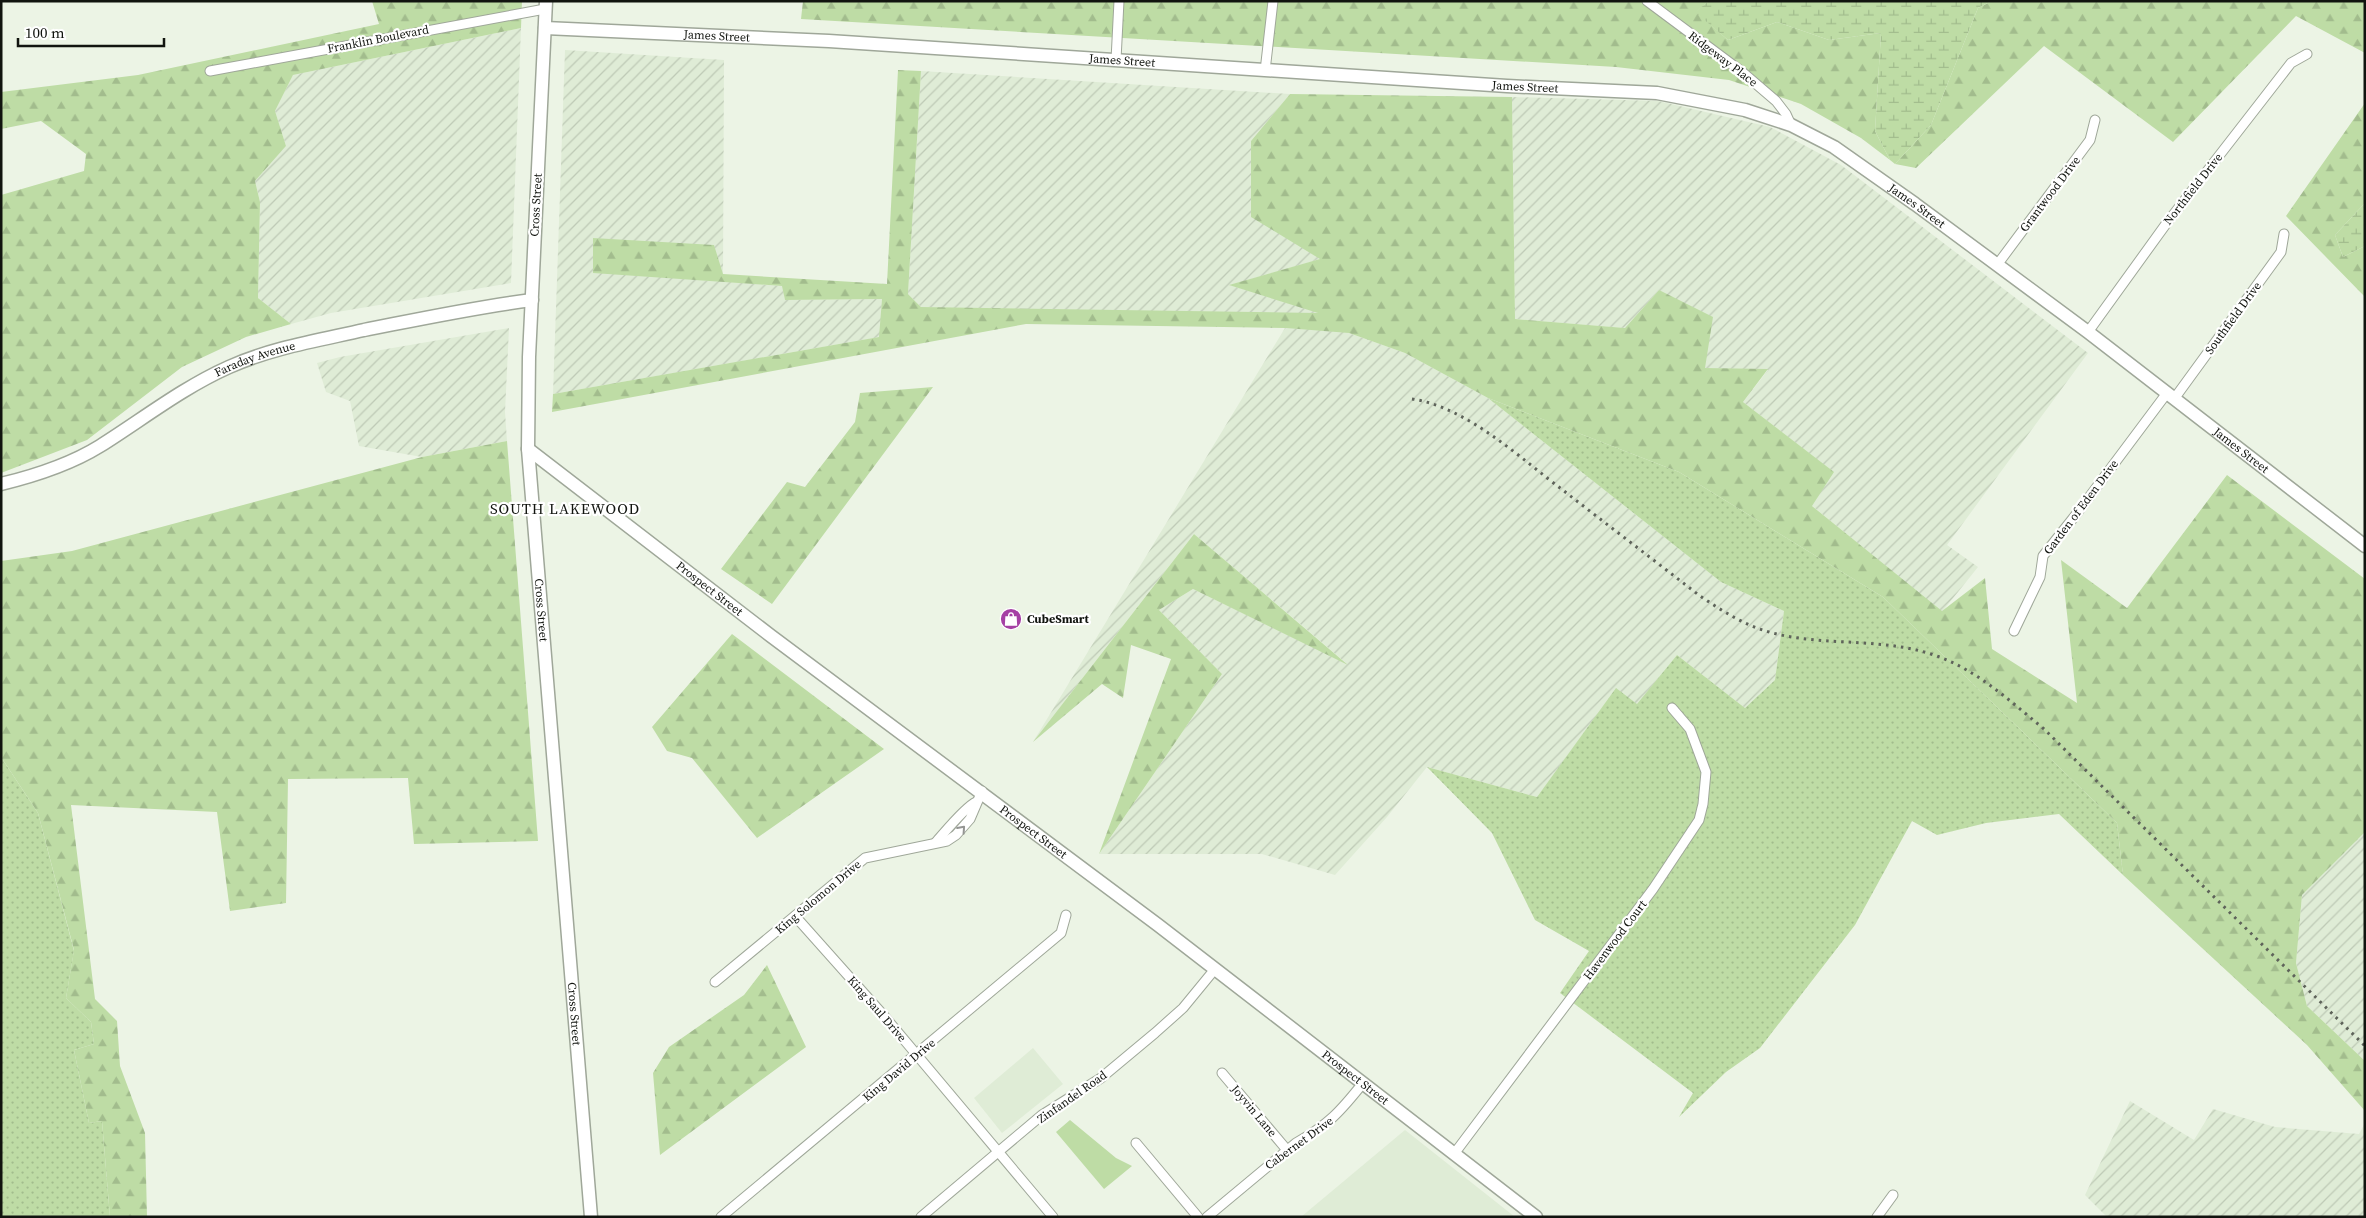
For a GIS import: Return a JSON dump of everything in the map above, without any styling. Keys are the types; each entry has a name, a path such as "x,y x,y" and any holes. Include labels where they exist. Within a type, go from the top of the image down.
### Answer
{"street":[{"path":"1116,60 1119,1"},
{"path":"1265,71 1272,1"},
{"name":"Ridgeway Place","path":"1646,1 1741,71 1776,101 1786,114 1791,125"},
{"name":"Cross Street","path":"546,5 527,395 528,448 592,1217"},
{"name":"Franklin Boulevard","path":"210,71 546,5"},
{"name":"James Street","path":"544,28 829,41 1265,71 1657,93 1744,110 1791,125 1834,147 2088,332 2365,546"},
{"name":"Northfield Drive","path":"2088,332 2166,224 2291,63 2307,54"},
{"name":"Grantwood Drive","path":"1997,265 2090,140 2095,120"},
{"name":"Southfield Drive","path":"2170,396 2281,252 2284,234"},
{"name":"Faraday Avenue","path":"1,484 22,479 99,447 164,402 194,384 231,366 275,351 334,337 450,312 532,300"},
{"name":"Garden of Eden Drive","path":"2014,631 2040,577 2043,556 2170,396"},
{"name":"Prospect Street","path":"528,448 979,797 1215,969 1536,1217"},
{"name":"Havenwood Court","path":"1454,1154 1653,889 1699,820 1703,804 1706,772 1690,729 1672,708"},
{"name":"King Solomon Drive","path":"715,982 865,858 936,842 947,842 970,819 975,811 979,797"},
{"name":"King David Drive","path":"720,1217 917,1055 1061,933 1066,915"},
{"name":"King Saul Drive","path":"795,916 917,1055 1053,1217"},
{"name":"Zinfandel Road","path":"921,1217 1042,1115 1100,1078 1154,1033 1183,1008 1215,969"},
{"name":"Joyvin Lane","path":"1222,1073 1287,1150"},
{"name":"Cabernet Drive","path":"1207,1217 1287,1150 1338,1114 1363,1083"},
{"path":"1136,1142 1198,1217"},
{"path":"1876,1217 1893,1195"}],"shaded area":[{"path":"521,28 511,283 331,313 291,324 258,298 260,202 255,181 286,146 275,111 293,75"},
{"path":"565,50 724,60 723,274 593,238 593,272 783,286 785,300 882,299 880,337 553,394"},
{"path":"921,71 1290,94 1251,141 1321,259 1230,285 1320,313 1349,333 1405,353 1488,398 1721,582 1784,611 1775,680 1745,708 1677,655 1637,705 1616,689 1537,797 1427,767 1387,817 1335,875 1262,854 1099,854 1222,674 1159,610 1193,589 1346,663 1194,534 1033,742 1285,328 921,307 908,294"},
{"path":"1512,97 1658,101 1770,127 1841,165 2088,353 1947,545 1978,567 1942,612 1811,505 1833,472 1743,402 1768,370 1705,368 1659,290 1625,328 1515,319"},
{"path":"509,328 505,412 507,441 422,457 359,446 350,401 326,392 317,363 340,357"},
{"path":"2365,832 2365,1061 2307,1006 2296,963 2302,895"},
{"path":"1033,1048 1063,1084 1002,1133 974,1098"},
{"path":"2130,1101 2194,1140 2213,1109 2275,1127 2359,1134 2365,1123 2365,1217 2107,1217 2085,1195"},
{"path":"1405,1130 1515,1217 1301,1217"}],"green space":[{"path":"372,1 522,1 521,28 293,75 275,111 286,146 255,181 260,202 258,298 291,324 246,337 182,367 87,440 1,473 1,195 84,171 86,154 41,121 1,129 1,92 138,75 379,24"},
{"path":"803,1 1709,1 1696,12 1728,40 1777,22 1829,40 1881,33 1875,131 1890,160 1861,138 1801,104 1729,80 1616,67 801,19"},
{"path":"1709,1 1992,1 1978,8 1931,125 1895,164 1890,160 1875,131 1881,33 1829,40 1777,22 1728,40 1695,12"},
{"path":"1992,1 2365,1 2365,53 2296,16 2173,142 2044,46 1916,168 1895,164 1931,125 1978,8"},
{"path":"898,70 921,71 908,294 921,307 1318,313 1229,285 1320,259 1251,217 1251,141 1290,94 1512,97 1515,319 1625,328 1659,290 1713,317 1705,368 1768,369 1743,402 1834,472 1812,506 1942,611 1985,578 1992,649 2077,703 2061,560 2127,608 2227,475 2365,579 2365,832 2302,895 2296,963 2307,1006 2365,1061 2365,1111 2307,1045 2123,875 2117,823 1883,597 1679,472 1488,398 1405,353 1349,333 1286,328 1026,324 552,412 553,394 879,337 882,299 785,300 782,286 593,273 593,238 714,245 723,274 887,284"},
{"path":"2365,103 2365,203 2335,235 2343,257 2365,246 2365,297 2286,216"},
{"path":"2365,203 2365,246 2343,257 2335,235"},
{"path":"933,387 772,604 721,569 787,482 805,487 855,422 860,393"},
{"path":"1488,398 1679,472 1883,597 2117,823 2123,875 2059,814 1986,823 1937,835 1912,821 1855,925 1760,1048 1726,1072 1679,1117 1693,1093 1560,993 1589,951 1535,920 1492,833 1427,767 1537,797 1616,688 1637,704 1677,655 1745,708 1775,680 1784,611 1721,582"},
{"path":"507,441 538,841 414,844 408,778 288,779 286,903 230,911 217,812 71,805 95,999 117,1021 120,1066 145,1133 147,1217 110,1217 102,1121 89,1123 74,1050 94,1044 91,1022 66,998 74,950 38,813 1,757 1,561 72,551 422,457"},
{"path":"1194,534 1348,665 1193,589 1159,610 1222,674 1099,854 1171,659 1131,645 1123,698 1102,684 1033,742"},
{"path":"732,634 884,749 757,838 692,758 667,751 652,727"},
{"path":"1,757 38,813 74,951 66,998 91,1022 94,1044 74,1050 89,1123 102,1121 110,1217 1,1217"},
{"path":"767,965 806,1047 660,1155 653,1073 669,1047 744,995"},
{"path":"1070,1120 1116,1158 1132,1166 1104,1189 1056,1132"}],"railway":[{"path":"1412,399 1433,404 1473,423 1511,449 1700,596 1742,621 1757,628 1800,638 1889,645 1912,649 1949,661 1978,677 2044,729 2365,1046"}],"place":[{"name":"CubeSmart","path":"1011,619"}],"district":[{"name":"SOUTH LAKEWOOD","path":"565,508"}]}
